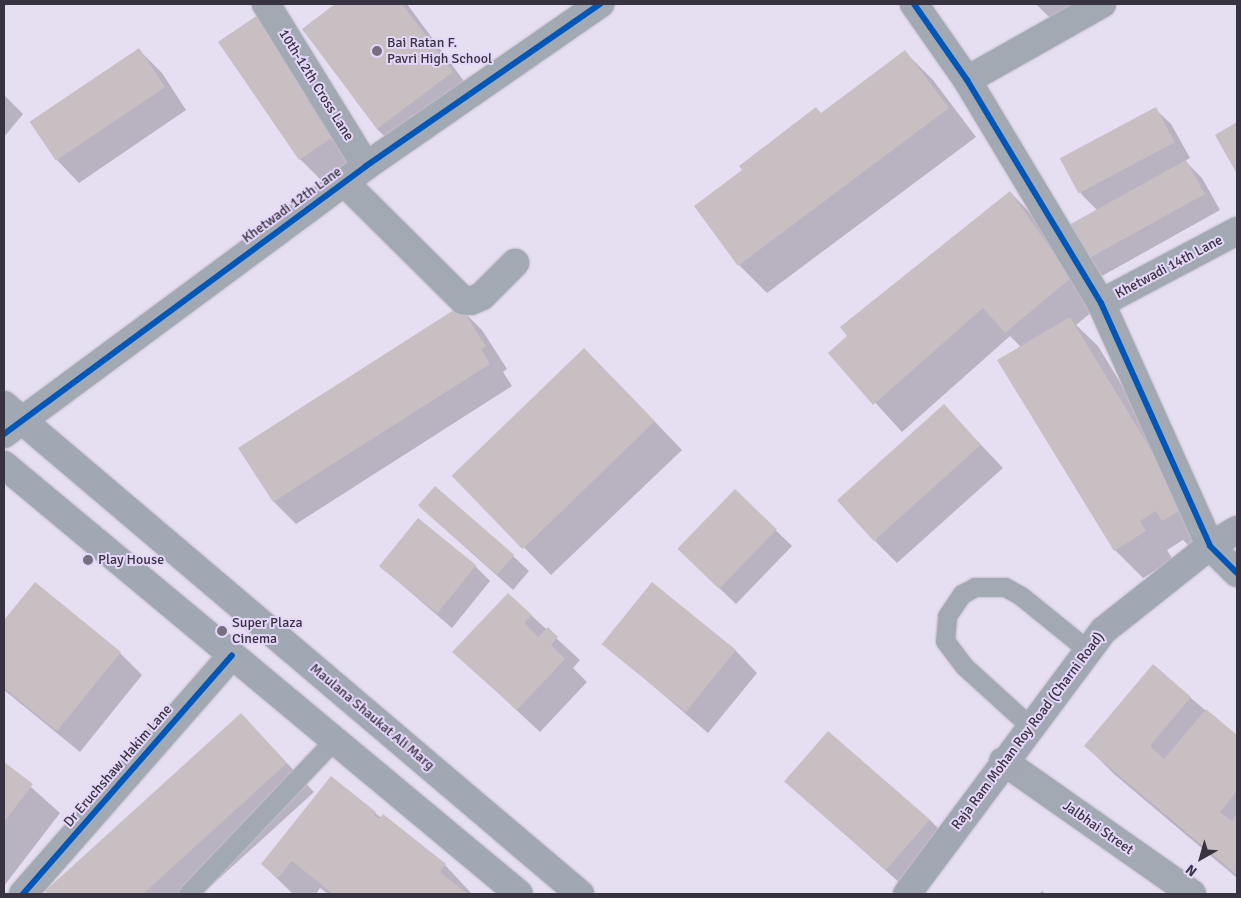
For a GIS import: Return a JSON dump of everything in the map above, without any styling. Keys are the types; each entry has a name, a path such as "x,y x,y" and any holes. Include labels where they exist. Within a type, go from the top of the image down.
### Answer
{"main road":[{"name":"Maulana Shaukat Ali Marg","path":"10,419 580,894"},
{"path":"4,464 334,740 506,890"},
{"name":"Raja Ram Mohan Roy Road (Charni Road)","path":"907,894 1004,761 1104,630 1210,546 1237,530"}],"street":[{"name":"10th-12th Cross Lane","path":"266,4 366,166"},
{"name":"Khetwadi 12th Lane","path":"10,419 366,166 600,4"},
{"path":"914,4 967,80 1100,303 1210,546 1237,573"},
{"path":"967,80 1102,4"},
{"path":"344,182 453,294 463,300 471,301 482,296 515,263"},
{"name":"Khetwadi 14th Lane","path":"1100,303 1237,231"},
{"name":"Dr Eruchshaw Hakim Lane","path":"23,894 232,655"},
{"name":"Jalbhai Street","path":"1004,761 1192,894"}],"lane":[{"path":"1031,727 964,666 945,641 947,616 962,594 975,587 1005,587 1021,596 1089,651"},
{"path":"188,894 334,740"}],"building":[{"name":"Bai Ratan F. Pavri High School","path":"335,4 402,4 453,72 377,129 302,29"},
{"path":"261,13 316,94 307,100 333,137 299,160 218,42"},
{"path":"139,48 165,87 56,161 30,122"},
{"path":"905,50 949,108 738,266 694,206 742,170 739,166 816,107 821,113"},
{"path":"1156,107 1175,142 1079,193 1060,158"},
{"path":"1237,122 1237,174 1215,135"},
{"path":"1186,160 1205,194 1085,261 1066,226"},
{"path":"1010,191 1071,278 1005,333 983,308 873,405 828,353 847,336 840,327"},
{"path":"460,306 486,346 481,349 490,364 273,502 238,448"},
{"path":"1070,317 1186,507 1162,521 1156,511 1140,521 1146,531 1114,551 997,360"},
{"path":"584,348 655,421 522,549 452,476"},
{"path":"944,404 981,445 874,541 837,500"},
{"path":"435,486 514,555 497,575 418,506"},
{"path":"735,489 777,529 719,589 677,549"},
{"path":"418,518 476,565 437,613 379,566"},
{"path":"35,582 121,652 57,731 4,688 4,620"},
{"path":"652,582 736,650 686,712 602,644"},
{"path":"508,593 532,615 524,623 538,637 548,627 558,637 551,645 565,659 517,710 452,652"},
{"path":"1153,664 1191,697 1150,746 1164,759 1206,709 1237,735 1237,791 1220,812 1232,821 1237,814 1237,875 1084,746"},
{"path":"241,713 287,763 143,894 48,894 45,891"},
{"path":"828,731 930,820 886,870 784,782"},
{"path":"4,762 33,784 4,822"},
{"path":"331,776 376,812 373,815 379,819 383,814 446,864 440,872 468,894 333,894 292,861 278,878 261,864"}],"cycle path":[{"path":"4,434 366,166 600,4"},
{"path":"914,4 967,80 1101,303 1210,546 1237,573"},
{"path":"23,894 232,655"}],"place":[{"name":"Bai Ratan F. Pavri High School","path":"377,51"},
{"name":"Play House","path":"88,560"},
{"name":"Super Plaza Cinema","path":"222,631"}]}
